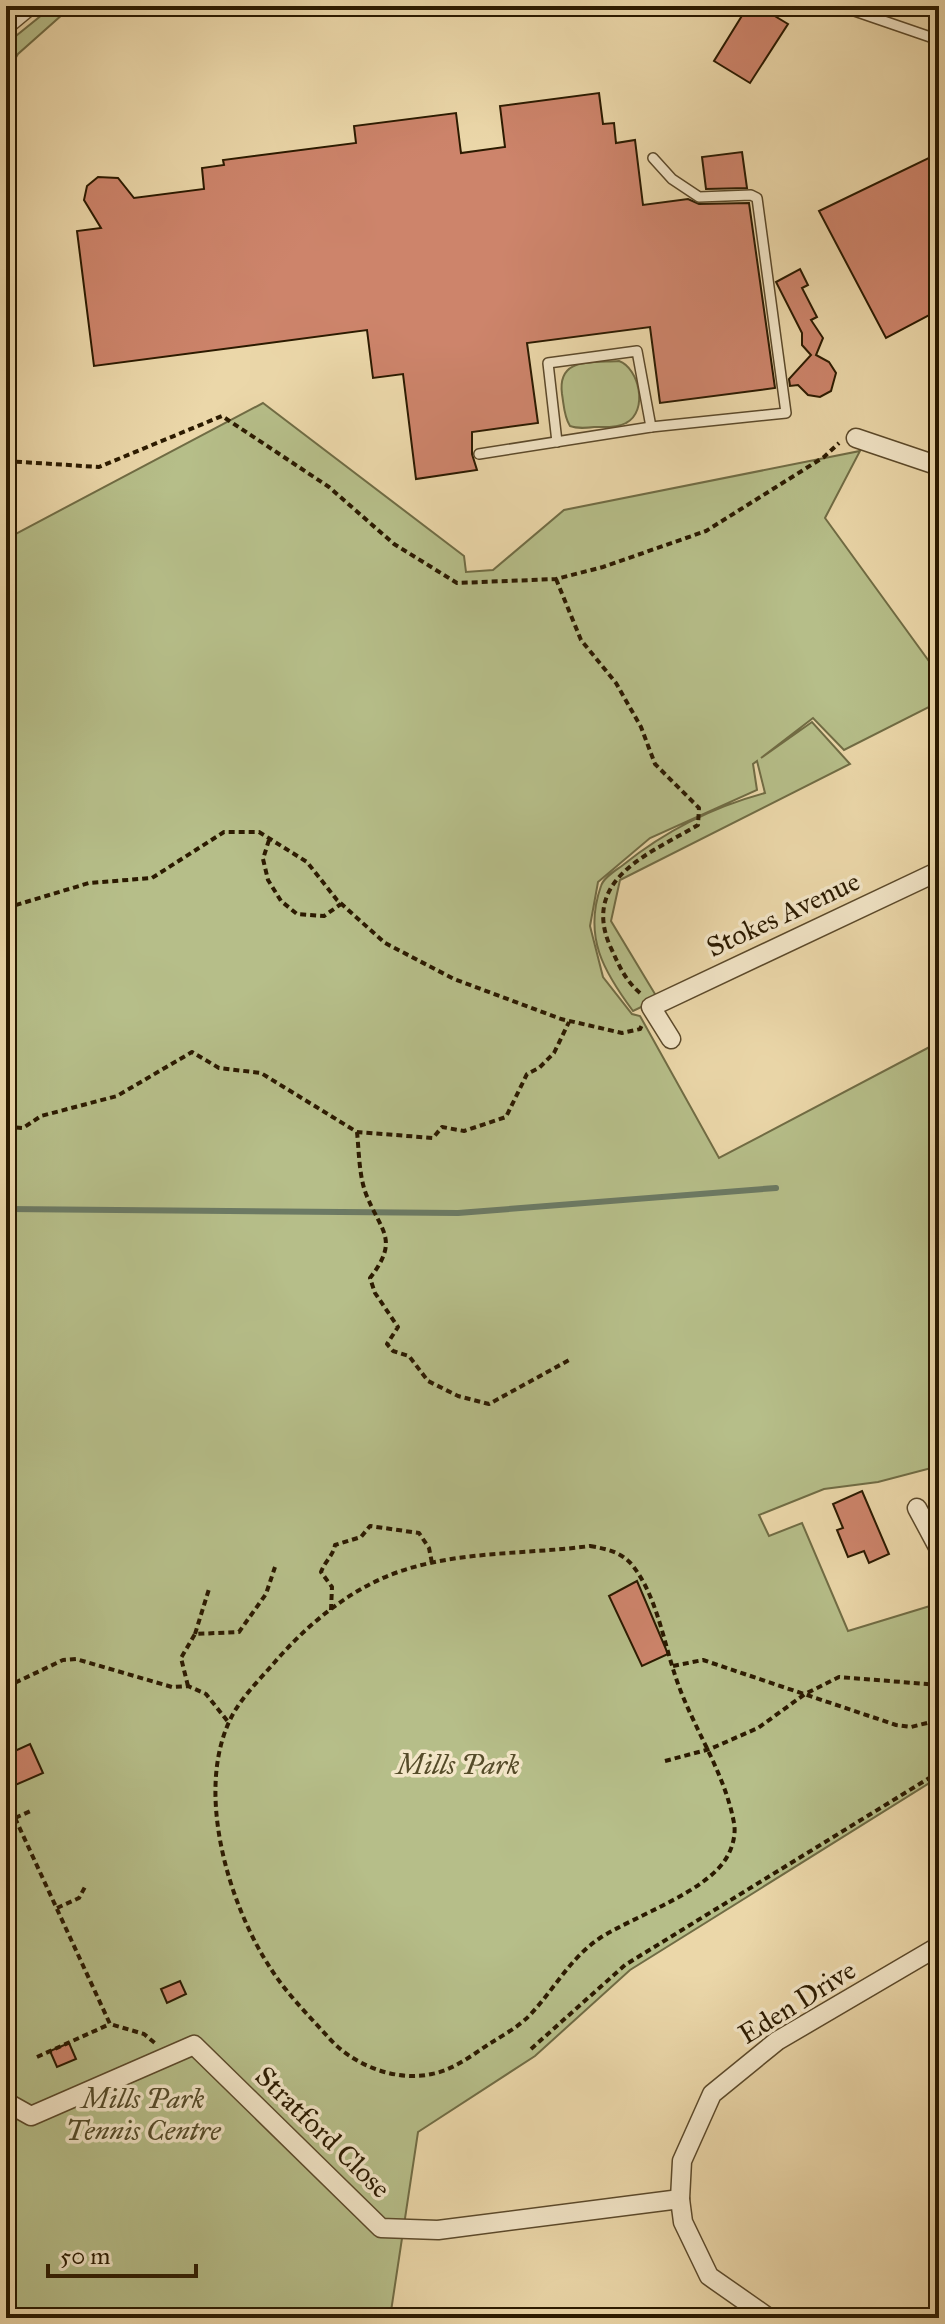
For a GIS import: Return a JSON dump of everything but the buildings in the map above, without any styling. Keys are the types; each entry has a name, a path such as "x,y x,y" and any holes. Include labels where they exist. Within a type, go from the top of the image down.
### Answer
{"street":[{"path":"6,25 29,6"},
{"path":"849,435 939,466"},
{"name":"Stokes Avenue","path":"646,1001 939,871"},
{"path":"646,1001 671,1039"},
{"path":"917,1508 939,1549"},
{"name":"Eden Drive","path":"769,2318 709,2276 683,2222 680,2199 682,2161 712,2094 777,2041 939,1946"},
{"name":"Stratford Close","path":"6,2102 31,2116 194,2045 381,2228 438,2230 680,2199"}],"lane":[{"path":"840,6 939,40"},
{"path":"479,454 651,427 786,413 757,198 751,195 699,197 672,179 653,158"},
{"path":"557,442 548,363 637,351 651,427"}],"path":[{"path":"6,461 99,467 222,416 329,487 394,544 457,583 556,579 603,567 706,531 824,457 849,435"},
{"path":"6,908 89,883 152,878 224,832 259,832 307,862 341,904 385,943 426,965 454,979 569,1021 622,1033 640,1029 646,1001 625,981 605,933 606,891 622,871 698,825 699,808 655,764 641,727 616,683 581,640 556,579"},
{"path":"269,840 263,859 268,880 281,901 297,914 324,916 341,904"},
{"path":"6,1127 23,1128 41,1116 117,1096 192,1052 219,1068 261,1073 357,1132 433,1138 442,1127 464,1131 506,1117 527,1074 539,1068 554,1053 569,1021"},
{"path":"357,1132 365,1192 386,1239 385,1259 370,1278 375,1293 398,1327 387,1344 393,1351 409,1356 428,1381 458,1396 489,1404 571,1359"},
{"path":"331,1610 332,1587 321,1572 324,1563 333,1555 335,1545 361,1537 370,1526 419,1533 429,1548 432,1563"},
{"path":"590,1546 622,1556 640,1577 666,1639 673,1666 710,1749 736,1830 728,1855 716,1872 576,1955 528,2017 452,2068 429,2075 401,2075 363,2065 335,2044 273,1973 260,1951 235,1890 217,1828 214,1797 216,1767 234,1712 286,1650 331,1610 371,1584 432,1563 492,1552 543,1552 590,1546"},
{"path":"195,1634 239,1632 266,1594 275,1567"},
{"path":"188,1686 181,1658 195,1634 209,1589"},
{"path":"6,1687 63,1660 76,1659 172,1687 188,1686 206,1694 229,1723"},
{"path":"673,1666 703,1660 896,1725 911,1727 939,1720"},
{"path":"665,1761 710,1749 758,1728 805,1694 839,1677 939,1685"},
{"path":"531,2049 625,1965 939,1772"},
{"path":"6,1822 33,1810"},
{"path":"15,1818 110,2024"},
{"path":"57,1908 80,1900 86,1885"},
{"path":"37,2057 110,2024 144,2034 170,2055"}],"green space":[{"path":"53,6 72,6 18,54 6,74 6,44"},
{"path":"619,361 632,372 639,390 633,417 615,426 570,426 562,394 565,374 578,364"},
{"path":"263,403 464,556 466,572 493,570 564,510 860,451 825,518 939,675 939,702 844,750 813,718 761,758 812,722 850,764 620,880 611,921 658,999 633,1011 605,968 594,922 602,883 672,831 708,813 765,793 757,761 753,764 757,790 650,838 598,882 590,926 603,977 632,1014 640,1016 719,1158 939,1042 939,1466 878,1482 824,1489 759,1515 769,1536 802,1523 848,1631 930,1606 939,1622 939,1777 630,1970 535,2056 418,2132 390,2318 6,2318 6,539"}],"waterway":[{"path":"6,1209 458,1213 776,1188"}],"park label":[{"name":"Mills Park","path":"458,1764"},
{"name":"Mills Park Tennis Centre","path":"143,2114"}]}
